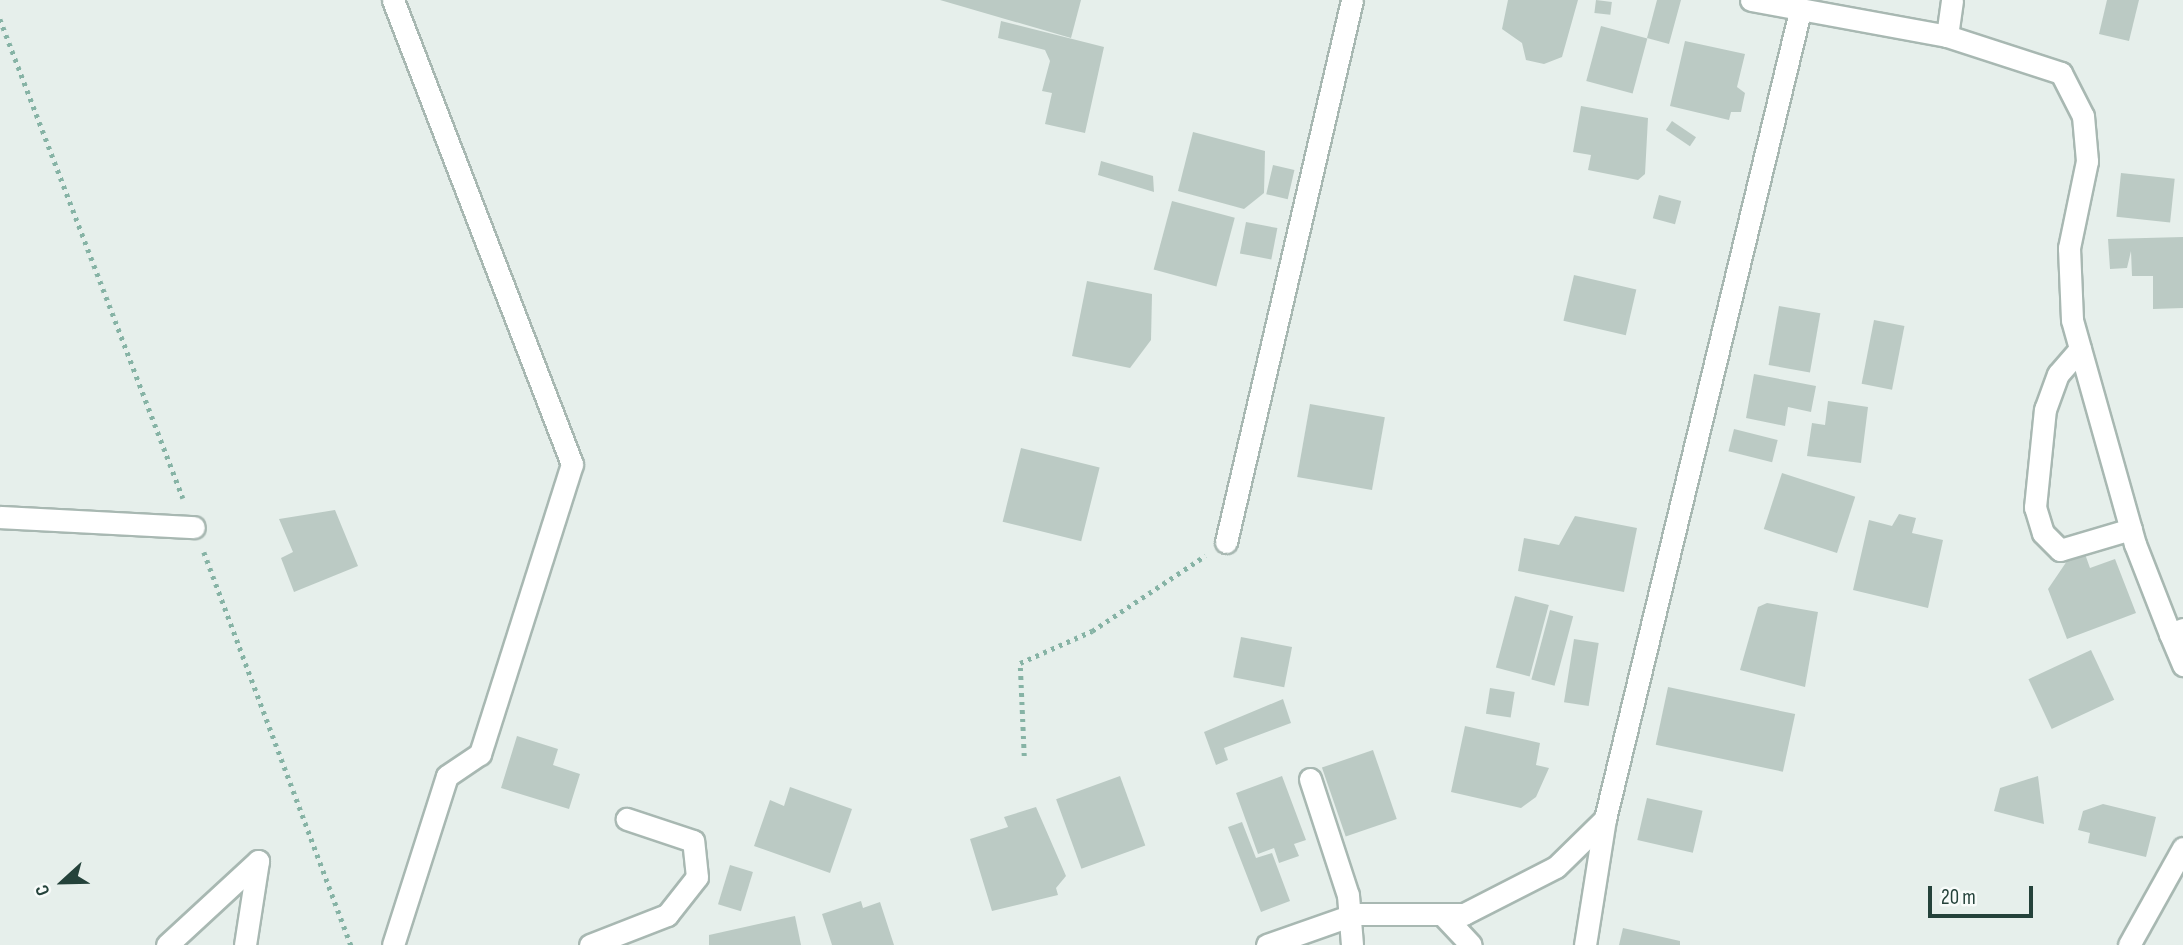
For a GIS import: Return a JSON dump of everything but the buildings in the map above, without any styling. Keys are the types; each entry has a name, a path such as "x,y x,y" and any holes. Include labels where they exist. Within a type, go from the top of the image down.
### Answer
{"street":[{"path":"393,0 572,464 480,754 447,776 393,945"},
{"path":"1226,542 1352,0"},
{"path":"1752,0 1800,11 1947,36 2061,74 2083,116 2087,161 2069,248 2072,320 2131,529 2177,631 2183,664"},
{"path":"1947,36 1952,0"},
{"path":"1585,945 1605,819 1800,11"},
{"path":"2080,349 2058,374 2045,410 2035,507 2043,533 2060,550 2131,529"},
{"path":"0,517 194,527"},
{"path":"1310,779 1348,895 1346,917 1352,945"},
{"path":"590,945 667,915 697,877 693,841 627,819"},
{"path":"1267,945 1346,917 1464,914 1556,867 1605,819"},
{"path":"2129,945 2183,848"},
{"path":"167,945 258,861 245,945"},
{"path":"1442,914 1465,943"}],"path":[{"path":"0,19 351,945"},
{"path":"1024,756 1020,663 1092,631 1226,542"}]}
